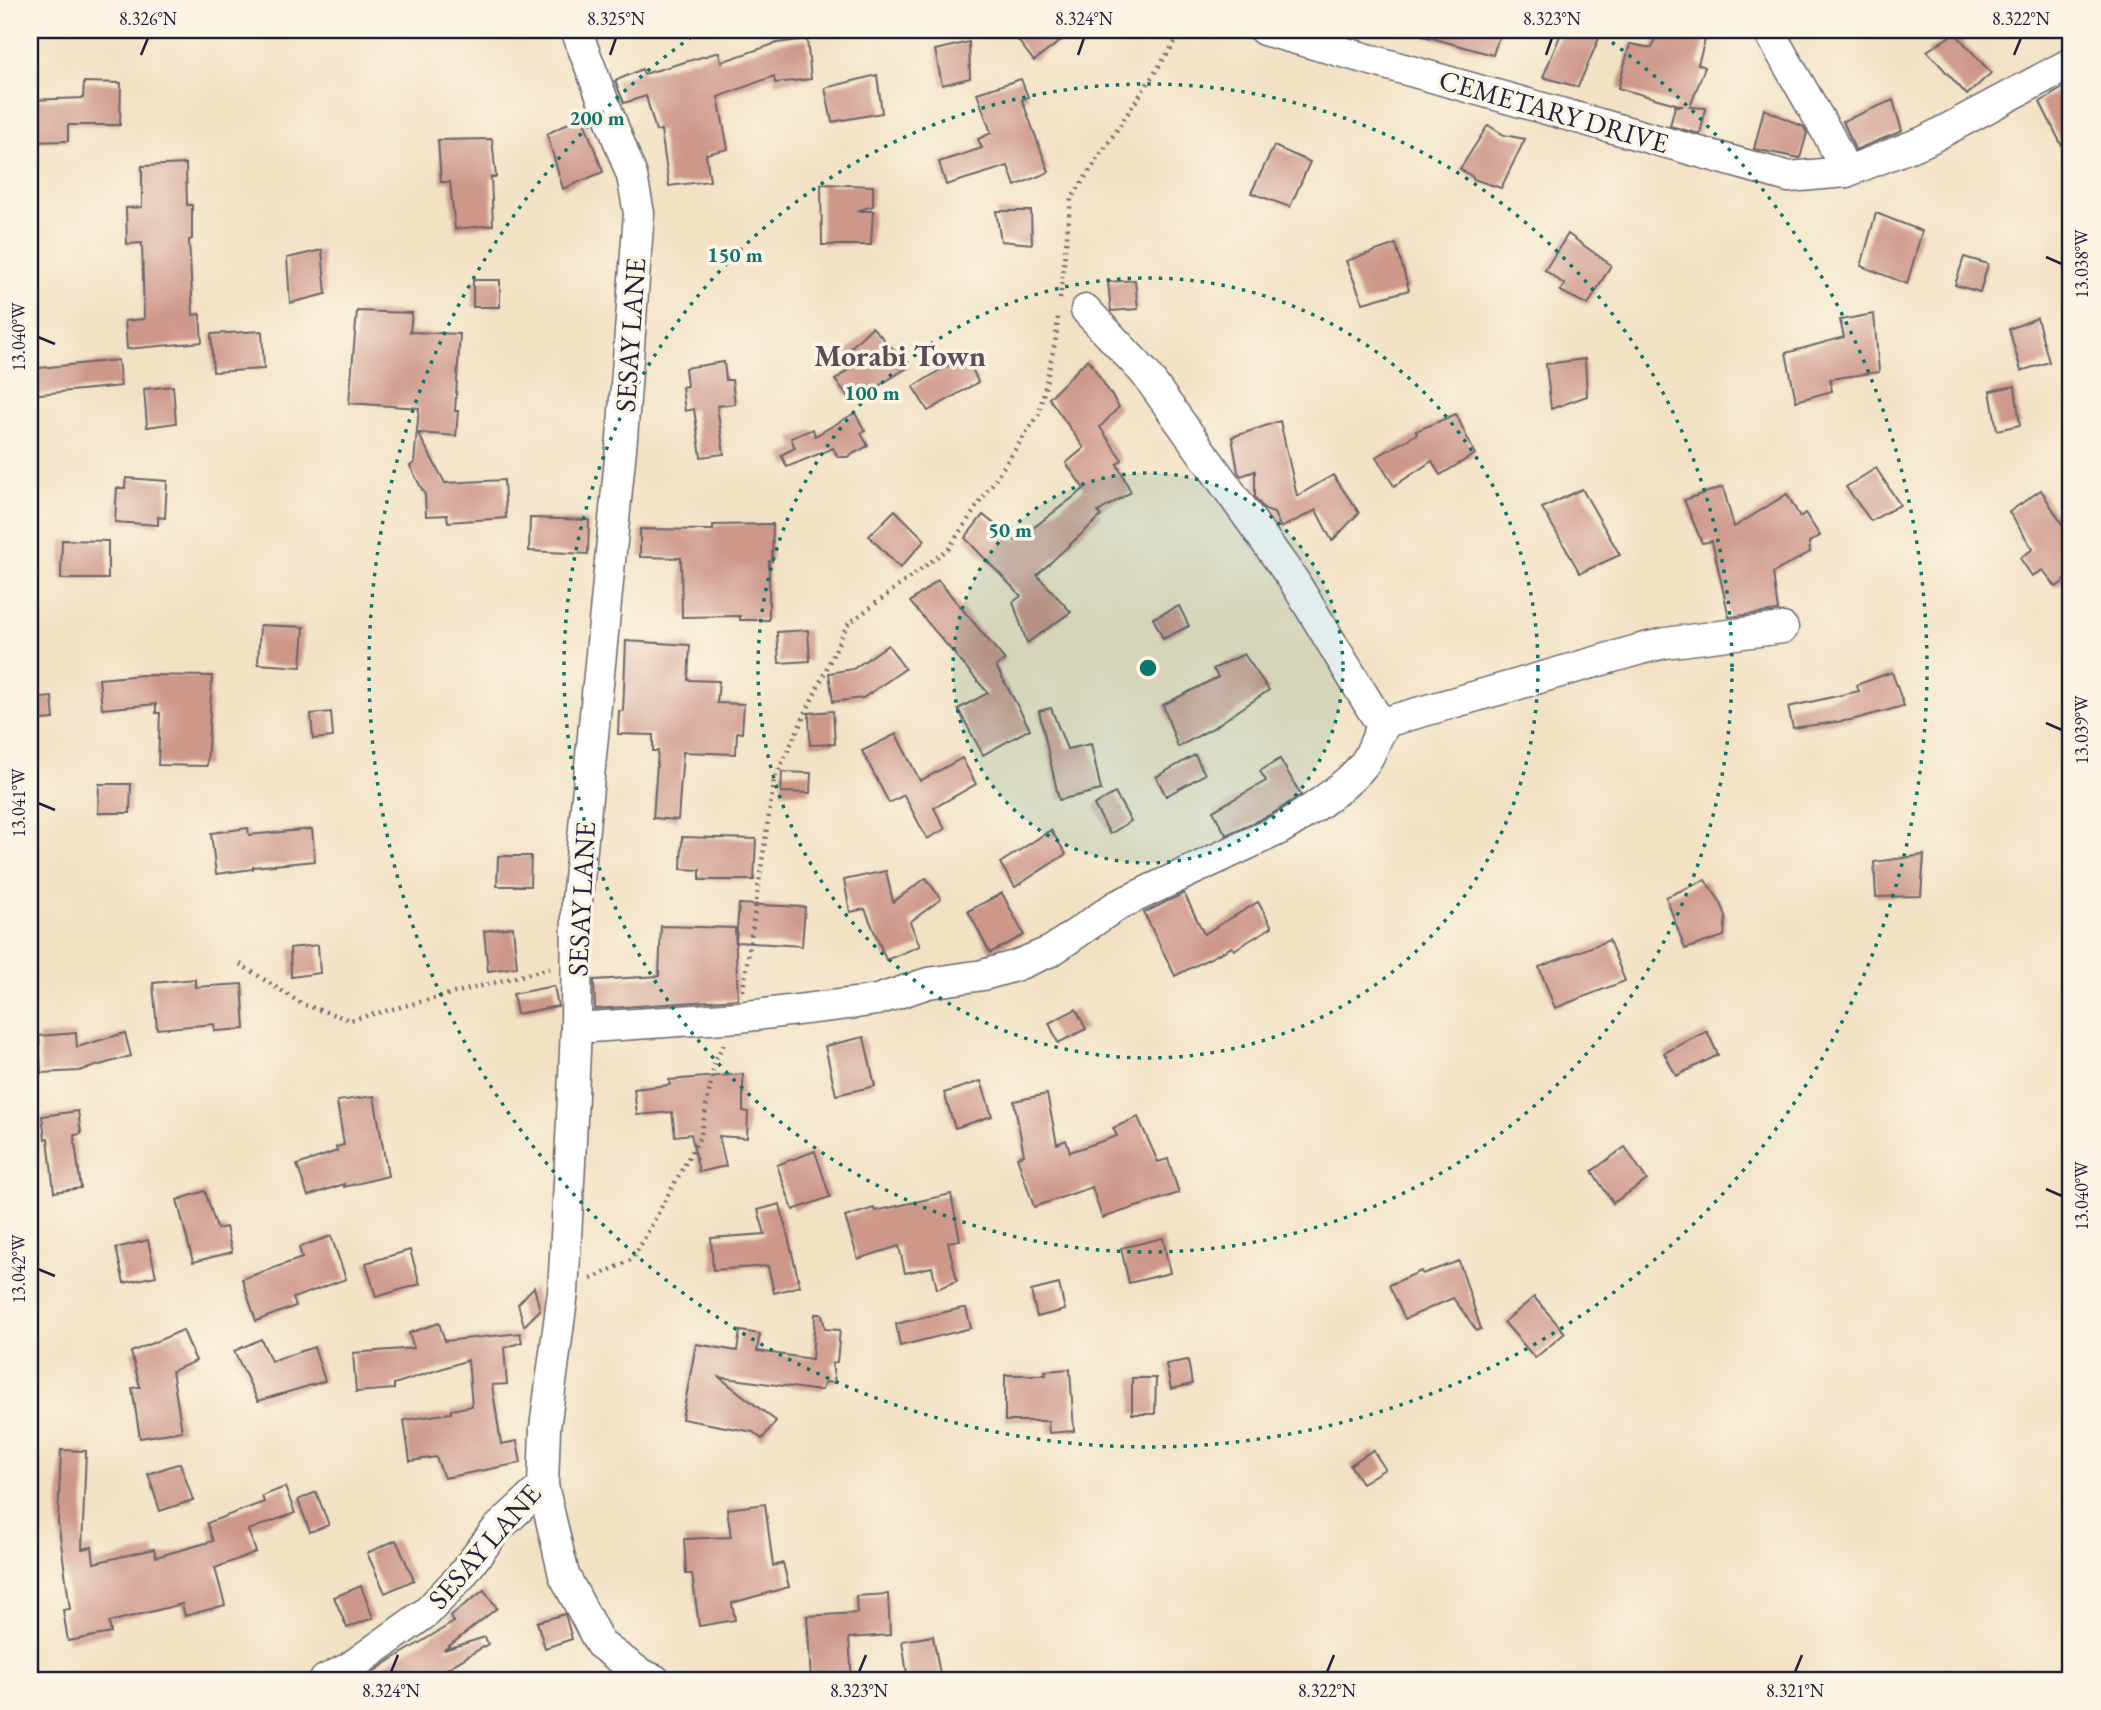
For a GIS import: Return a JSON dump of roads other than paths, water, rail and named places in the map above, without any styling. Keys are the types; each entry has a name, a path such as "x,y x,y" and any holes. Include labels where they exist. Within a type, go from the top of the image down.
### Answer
{"street":[{"name":"SESAY LANE","path":"325,1680 349,1668 428,1612 461,1576 496,1530 543,1486 545,1428 562,1292 576,1028 577,900 622,438 639,213 632,176 576,30"},
{"name":"CEMETARY DRIVE","path":"1264,30 1789,177 1846,172 1940,134 2071,63"},
{"path":"1768,30 1829,136 1846,172"},
{"path":"1086,310 1145,373 1287,570 1382,726"},
{"path":"576,1028 739,1017 877,1000 928,983 1015,967 1051,951 1116,906 1303,816 1363,765 1382,726 1400,716 1665,643 1783,628"},
{"path":"543,1486 564,1575 600,1644 641,1674 655,1680"}],"district":[{"name":"Morabi Town","path":"900,356"}]}
